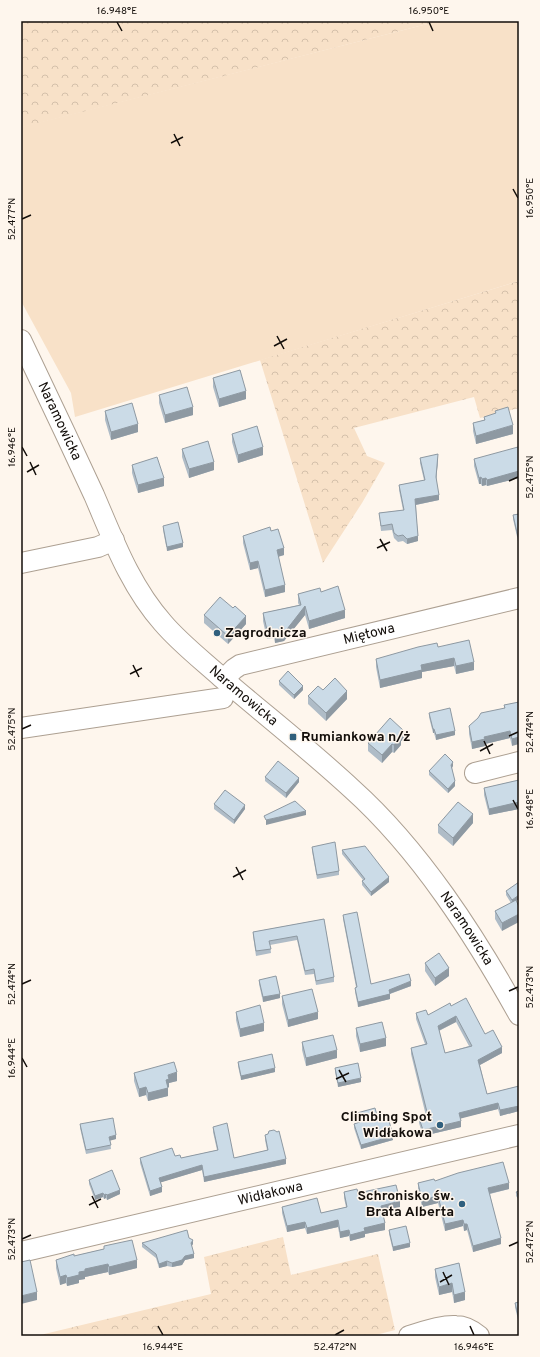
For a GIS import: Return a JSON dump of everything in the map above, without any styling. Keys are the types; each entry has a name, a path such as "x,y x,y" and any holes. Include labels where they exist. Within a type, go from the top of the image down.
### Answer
{"street":[{"name":"Naramowicka","path":"21,340 133,580 155,613 223,689 318,758 355,791 384,820 422,866 455,911 483,952 519,1015"},
{"path":"21,563 98,547 114,540"},
{"name":"Miętowa","path":"223,689 234,669 240,665 519,598"},
{"path":"21,728 223,689"},
{"path":"475,773 519,762"},
{"name":"Widłakowa","path":"21,1252 519,1135"},
{"path":"409,1336 457,1325 471,1330 479,1336"}],"green space":[{"path":"21,21 439,21 21,127"},
{"path":"439,21 519,21 519,281 75,417 71,393 21,301 21,127"},
{"path":"519,281 519,408 480,418 474,397 354,428 367,456 385,463 362,503 323,563 260,360"},
{"path":"283,1237 291,1275 378,1254 395,1330 372,1336 36,1336 211,1294 204,1257"}],"building":[{"path":"240,370 246,391 219,399 213,378"},
{"path":"187,387 193,407 165,415 159,395"},
{"path":"132,403 138,424 111,432 105,411"},
{"path":"508,407 513,425 476,436 473,423 485,420 484,417 496,413 495,411"},
{"path":"257,426 263,447 238,455 232,434"},
{"path":"208,441 214,462 189,469 182,449"},
{"path":"518,447 519,471 487,480 486,478 479,478 474,459"},
{"path":"438,454 436,477 439,495 415,499 418,536 407,539 403,535 398,536 394,533 392,524 381,526 379,513 404,510 399,485 425,480 420,458"},
{"path":"157,457 164,478 138,485 132,465"},
{"path":"519,514 519,536 518,537 513,515"},
{"path":"178,522 183,543 167,547 163,526"},
{"path":"270,527 271,531 278,529 284,548 277,550 285,585 265,590 258,561 250,563 243,536"},
{"path":"338,586 345,610 309,621 305,606 284,633 275,635 274,630 267,630 263,613 301,605 298,594 320,588 321,592"},
{"path":"220,597 233,608 235,606 246,616 228,636 204,615"},
{"path":"469,640 474,662 456,666 454,658 421,665 422,670 380,680 376,659 437,643 438,647"},
{"path":"288,671 303,686 294,695 279,681"},
{"path":"335,678 347,691 326,713 308,696 318,686 323,690"},
{"path":"519,702 519,737 512,739 510,731 484,737 485,739 472,742 469,726 481,713 505,708 504,705"},
{"path":"450,708 455,731 436,735 429,713"},
{"path":"390,718 404,731 394,745 392,744 382,755 368,743"},
{"path":"445,754 453,762 451,765 455,781 448,789 429,771"},
{"path":"278,761 299,778 286,793 265,777"},
{"path":"519,780 519,802 489,809 484,788"},
{"path":"225,790 245,805 234,820 214,804"},
{"path":"295,801 306,811 266,820 264,816"},
{"path":"458,802 473,814 453,838 438,825"},
{"path":"335,842 339,871 317,875 312,847"},
{"path":"365,846 389,877 371,892 362,881 365,879 342,850"},
{"path":"519,882 519,895 512,900 506,891"},
{"path":"516,900 519,907 519,914 502,923 495,911"},
{"path":"357,912 371,984 409,974 411,981 389,990 390,994 358,1002 355,988 357,987 343,915"},
{"path":"324,919 334,977 316,981 314,969 305,971 297,936 269,941 271,949 256,951 253,932"},
{"path":"439,953 449,968 435,978 425,963"},
{"path":"276,976 280,994 263,997 259,980"},
{"path":"312,989 318,1012 288,1020 282,996"},
{"path":"466,998 485,1034 493,1030 502,1047 478,1060 487,1094 519,1086 519,1106 500,1110 498,1103 459,1113 461,1121 423,1130 419,1118 428,1116 411,1048 427,1044 416,1013 426,1010 428,1015 450,1003 451,1006","holes":["456,1016 472,1046 445,1053 438,1026"]},
{"path":"260,1005 264,1023 240,1029 236,1012"},
{"path":"382,1022 386,1038 360,1044 356,1028"},
{"path":"333,1035 337,1050 306,1058 302,1042"},
{"path":"272,1054 275,1068 241,1076 238,1062"},
{"path":"174,1062 177,1072 168,1075 169,1079 166,1080 168,1088 148,1093 146,1087 139,1089 134,1073"},
{"path":"358,1063 361,1078 338,1083 335,1068"},
{"path":"375,1108 378,1119 388,1117 393,1136 361,1145 354,1124 360,1122 357,1113"},
{"path":"113,1118 116,1135 109,1137 111,1145 86,1150 80,1124"},
{"path":"227,1123 234,1158 268,1150 265,1135 268,1134 269,1131 274,1130 277,1132 279,1131 286,1159 204,1177 202,1165 159,1178 162,1187 150,1191 140,1158 172,1148 175,1156 180,1155 181,1158 218,1150 213,1127"},
{"path":"503,1162 509,1183 488,1188 501,1238 473,1246 467,1224 464,1224 463,1220 445,1224 438,1196 422,1200 418,1183 434,1179 435,1181 458,1173"},
{"path":"112,1170 120,1190 107,1195 104,1195 103,1193 95,1196 89,1180"},
{"path":"396,1185 400,1201 381,1206 385,1223 364,1228 365,1231 350,1235 349,1230 340,1232 338,1220 307,1228 305,1222 287,1226 282,1207 317,1198 321,1213 347,1207 344,1192 357,1189 358,1193"},
{"path":"406,1226 410,1243 393,1247 389,1230"},
{"path":"187,1230 189,1238 193,1240 191,1243 194,1254 185,1256 182,1260 172,1263 167,1261 159,1264 156,1254 142,1243"},
{"path":"132,1240 137,1260 109,1267 108,1264 85,1269 85,1271 79,1272 79,1275 67,1278 66,1275 60,1277 56,1260 74,1254 74,1256 104,1249 104,1246"},
{"path":"30,1260 37,1292 21,1296 21,1262"},
{"path":"459,1263 465,1292 454,1295 452,1283 439,1287 435,1269"},
{"path":"519,1302 519,1319 515,1303"}],"place":[{"name":"Zagrodnicza","path":"217,633"},
{"name":"Rumiankowa n/ż","path":"293,737"},
{"name":"Climbing Spot Widłakowa","path":"440,1125"},
{"name":"Schronisko św. Brata Alberta","path":"462,1204"}]}
